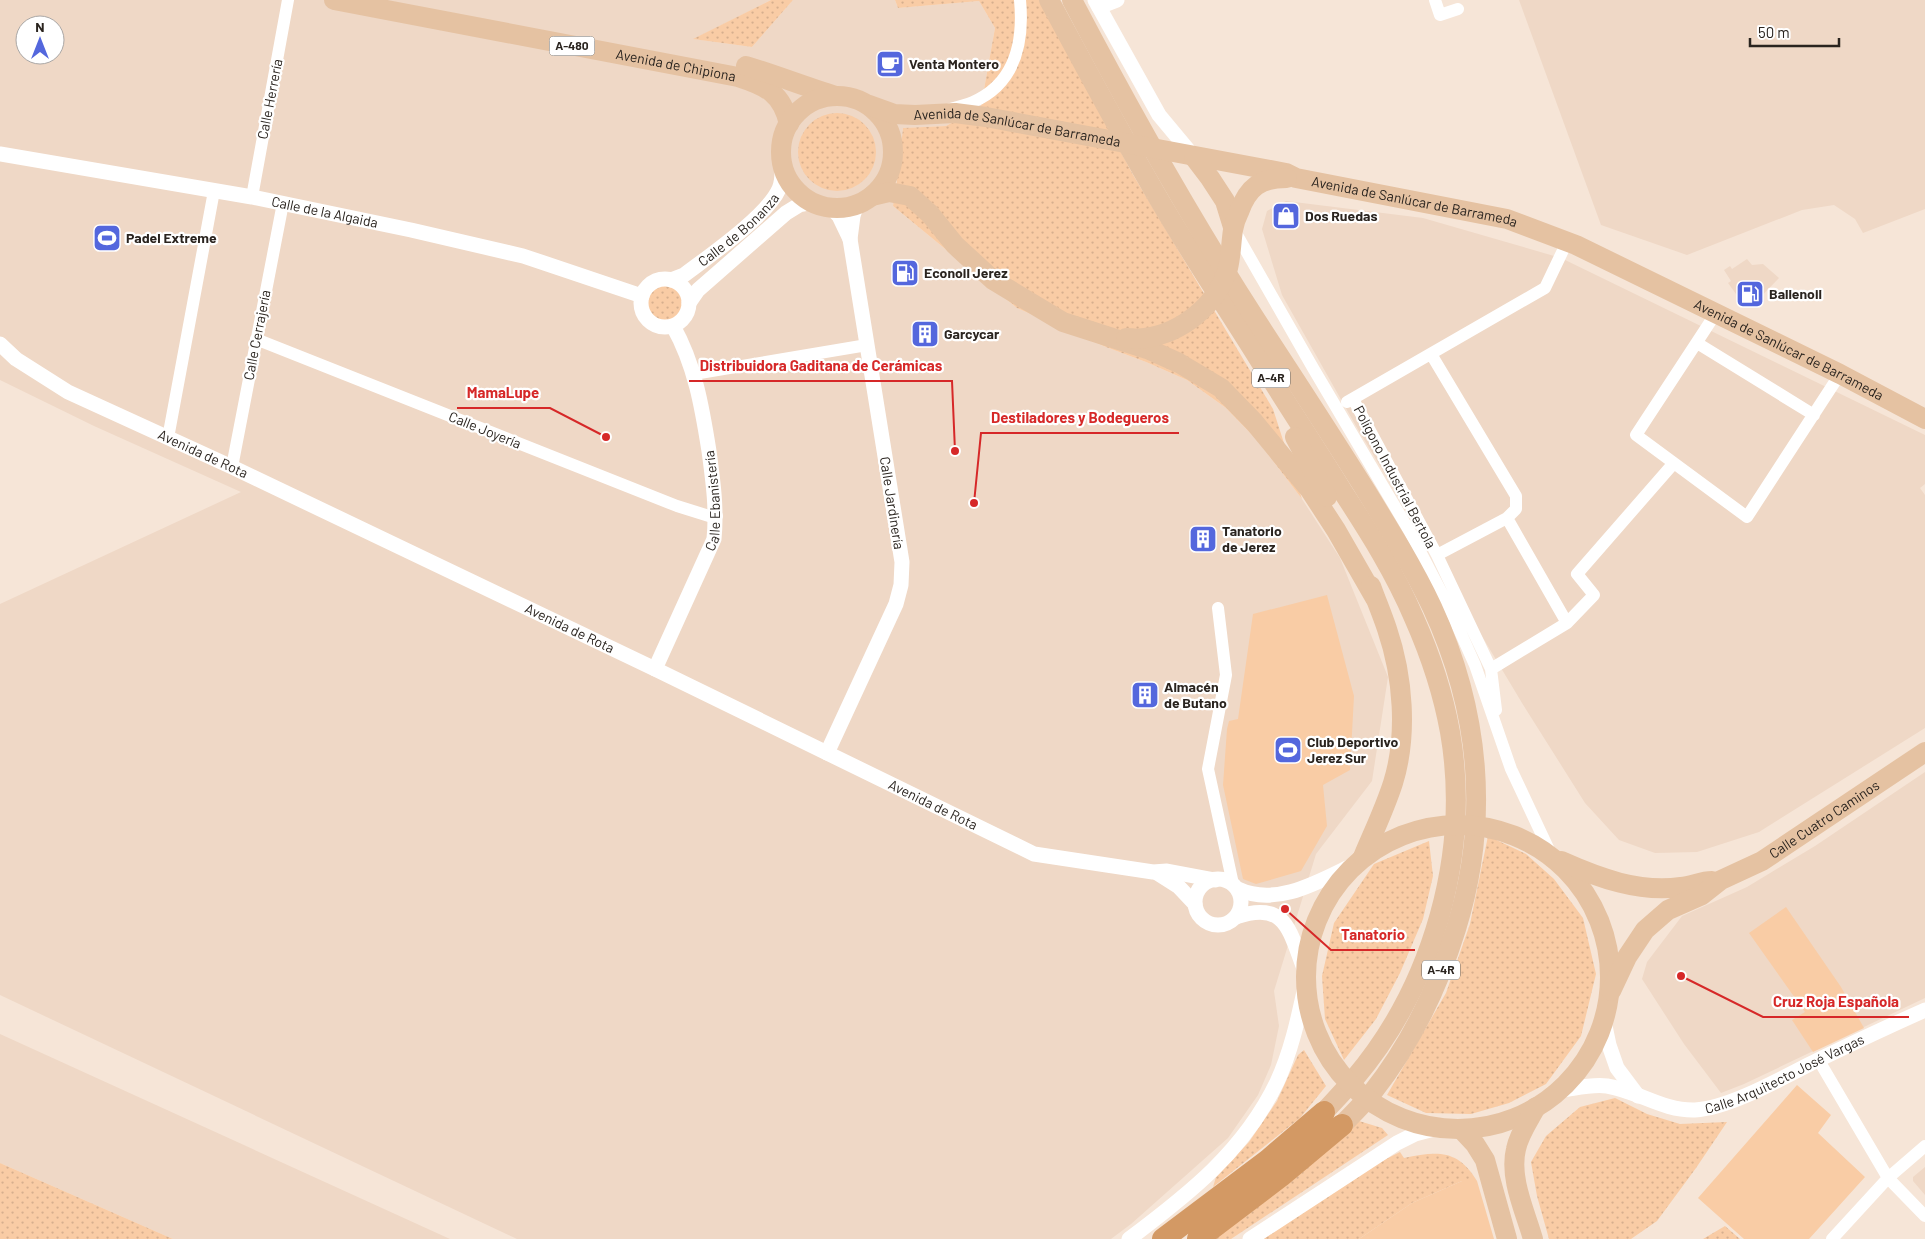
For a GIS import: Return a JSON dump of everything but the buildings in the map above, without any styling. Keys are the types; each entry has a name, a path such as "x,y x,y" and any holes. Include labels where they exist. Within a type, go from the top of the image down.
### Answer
{"highway":[{"name":"A-4R","path":"1163,1239 1268,1160 1324,1112"},
{"name":"A-4R","path":"1198,1239 1281,1176 1342,1126"}],"main road":[{"name":"Avenida de Chipiona","path":"334,0 738,77 763,85 777,97 786,111 789,124"},
{"name":"Avenida de Chipiona","path":"401,0 742,65 836,96"},
{"name":"A-4R","path":"1049,0 1150,185 1373,538 1414,616 1429,654 1443,700 1450,732 1454,770 1455,815 1443,902 1421,967 1405,1002 1378,1047 1354,1079 1324,1112"},
{"name":"A-4R","path":"1072,0 1118,87 1207,242 1324,422 1388,527 1432,607 1449,650 1463,696 1476,770 1476,815 1471,870 1463,906 1439,975 1423,1011 1394,1062 1371,1094 1342,1126"},
{"path":"864,200 883,185 890,172 893,142 884,121 869,105 853,98 836,96 822,98 809,103 798,112 789,124 782,142 782,162 786,175 802,195 822,205 843,207 889,192 910,196 930,214 955,245 993,280 1063,322 1150,350 1179,363 1221,388 1254,422 1310,490 1336,530 1375,598"},
{"name":"Avenida de Sanlúcar de Barrameda","path":"869,105 894,114 955,113 979,116 1286,173 1296,178 1507,219 1567,242 1716,313 1840,374 1925,419"},
{"path":"1184,155 1210,178 1225,201 1233,227"},
{"path":"1114,338 1144,338 1169,332 1207,306 1222,282 1228,268 1233,227 1247,194 1262,182 1274,178 1296,178"},
{"path":"1288,406 1295,438 1362,562 1388,629 1402,704 1401,746 1394,782 1358,861 1339,881 1318,914 1312,932 1305,979 1310,1014 1319,1040 1332,1064 1353,1088 1386,1110 1407,1120 1438,1128 1461,1129 1487,1126 1512,1119 1536,1107 1562,1090 1583,1064 1604,1021 1609,995 1608,948 1591,903 1554,856"},
{"name":"Calle Cuatro Caminos","path":"1609,995 1627,957 1645,930 1668,910 1702,895 1721,880 1762,861 1925,752"},
{"name":"Calle Cuatro Caminos","path":"1358,861 1382,845 1411,832 1442,826 1473,826 1504,832 1528,840 1554,856 1610,881 1653,888 1682,887 1702,881 1721,880"},
{"path":"1533,1239 1516,1180 1514,1166 1519,1139 1536,1107"},
{"path":"1461,1129 1475,1144 1485,1160 1508,1239"}],"street":[{"name":"Calle Herrería","path":"252,197 288,0"},
{"path":"936,113 973,102 990,92 1004,79 1014,62 1021,38 1020,0"},
{"path":"1117,0 1097,3 1159,115 1184,155"},
{"path":"1435,0 1440,15 1458,9"},
{"name":"Calle de la Algaida","path":"0,154 252,197 410,230 523,256 642,296"},
{"name":"Calle de Bonanza","path":"671,280 684,276 756,217 779,190 782,180 782,162"},
{"path":"168,438 214,191"},
{"name":"Calle Jardinería","path":"850,239 853,216 864,200"},
{"name":"Calle Cerrajería","path":"232,467 283,203"},
{"name":"Calle de Bonanza","path":"689,303 698,290 786,212 799,205 822,205"},
{"name":"Calle Jardinería","path":"822,205 839,216 850,239 902,562 901,585 896,604 828,753"},
{"path":"1233,227 1410,532 1449,607 1475,665 1522,796 1554,856"},
{"name":"Polígono Industrial Bertola","path":"1337,408 1544,288 1567,242"},
{"path":"671,280 684,289 689,303 685,317 673,326 658,326 651,323 642,311 642,296 646,289 657,281 671,280"},
{"path":"1716,313 1636,435 1747,517 1840,374"},
{"name":"Calle Ebanistería","path":"655,669 714,540 717,516 704,416 694,374 683,345 673,326"},
{"name":"Calle Joyería","path":"256,339 677,506 717,516"},
{"path":"1697,343 1814,415"},
{"name":"Avenida de Rota","path":"0,344 16,359 68,392 232,467 655,669 1034,854 1153,872 1167,871 1226,883 1249,895 1269,896 1300,888 1358,861"},
{"path":"694,374 868,345"},
{"path":"1431,354 1516,496 1516,508 1507,518 1567,623"},
{"name":"Polígono Industrial Bertola","path":"1353,399 1437,555 1491,669 1500,738"},
{"path":"1491,669 1567,623 1594,595 1577,574 1673,464"},
{"name":"Polígono Industrial Bertola","path":"1437,555 1507,518"},
{"path":"1218,608 1226,674 1208,769 1229,865 1226,883 1241,904 1236,917"},
{"name":"Avenida de Rota","path":"1153,872 1179,886 1195,904"},
{"path":"1129,1239 1201,1182 1234,1149 1258,1117 1277,1080 1293,1039 1305,979 1290,932 1283,920 1273,913 1260,911 1236,917 1223,925 1208,923 1197,912 1195,904 1199,889 1204,884 1226,883"},
{"name":"Calle Arquitecto José Vargas","path":"1562,1090 1590,1086 1607,1086 1678,1109 1710,1108 1749,1093 1925,1010"},
{"path":"1604,1021 1609,1046 1617,1068 1638,1096"},
{"path":"1818,1060 1888,1178 1925,1216"},
{"path":"1250,1239 1397,1143 1415,1134 1438,1128"},
{"path":"1832,1239 1888,1178 1925,1146"}],"shaded area":[{"path":"0,0 771,0 694,39 752,47 793,0 895,0 898,8 979,1 995,28 981,106 946,126 903,128 893,206 1017,308 1187,380 1226,408 1258,441 1302,499 1340,558 1388,677 1372,781 1316,854 1274,991 1279,1026 1271,1065 1258,1095 1228,1138 1131,1224 1111,1239 517,1239 0,995 0,604 241,492 94,426 0,380"},
{"path":"771,0 793,0 752,47 693,39"},
{"path":"895,0 1041,0 1132,173 1273,409 1302,499 1258,441 1226,408 1187,380 1017,308 893,206 903,128 946,126 981,106 995,28 979,1 898,8"},
{"path":"1519,0 1925,0 1925,209 1863,233 1855,219 1834,205 1802,210 1687,255 1601,225"},
{"path":"837,113 852,116 864,125 873,137 876,152 873,167 864,179 852,188 837,191 822,188 810,179 801,167 798,152 801,137 810,125 822,116"},
{"path":"1286,201 1423,218 1561,258 1925,435 1925,484 1920,488 1925,495 1925,728 1759,832 1697,852 1655,853 1619,840 1585,803 1522,703 1356,426 1282,295 1262,229 1267,211"},
{"name":"Ballenoil","path":"1747,259 1752,265 1763,264 1779,278 1751,307 1744,305 1728,283 1731,281 1724,270 1730,266 1732,269"},
{"path":"665,285 672,286 678,290 682,296 682,310 678,316 672,320 665,321 658,320 652,316 648,310 647,303 648,296 652,290 658,286"},
{"name":"Club Deportivo Jerez Sur","path":"1327,595 1354,696 1350,770 1323,785 1327,826 1301,871 1256,884 1243,879 1223,785 1227,729 1229,721 1238,719 1253,614"},
{"path":"1925,772 1925,998 1744,1084 1721,1093 1684,1044 1642,979 1647,962 1682,916 1747,887 1815,846"},
{"path":"1488,836 1526,854 1554,879 1583,918 1596,974 1581,1036 1546,1084 1509,1103 1471,1114 1426,1113 1387,1095 1446,993 1470,924"},
{"path":"1429,841 1433,876 1423,919 1400,973 1376,1019 1344,1060 1325,1019 1322,976 1334,923 1374,864"},
{"path":"1786,907 1841,987 1864,1028 1813,1052 1792,1020 1805,1012 1749,933"},
{"path":"0,1034 450,1239 173,1239 0,1163"},
{"path":"1304,1050 1326,1086 1300,1118 1213,1187 1216,1177 1249,1142 1277,1101 1298,1055"},
{"path":"1797,1085 1831,1115 1818,1133 1865,1177 1809,1239 1744,1239 1698,1198"},
{"path":"1615,1098 1647,1114 1680,1124 1727,1122 1657,1221 1631,1239 1549,1239 1537,1196 1531,1162 1546,1136 1580,1107"},
{"path":"1359,1121 1382,1128 1388,1135 1231,1239 1214,1239"},
{"path":"1400,1152 1404,1158 1437,1154 1454,1158 1470,1171 1477,1181 1462,1181 1412,1203 1359,1239 1263,1239 1372,1166"},
{"path":"0,1163 173,1239 0,1239"},
{"path":"1925,1167 1925,1195 1913,1181 1913,1177"},
{"path":"1462,1181 1477,1181 1494,1239 1359,1239 1412,1203"},
{"path":"1725,1226 1740,1239 1703,1239"}],"place":[{"name":"Venta Montero","path":"890,64"},
{"name":"Dos Ruedas","path":"1286,216"},
{"name":"Padel Extreme","path":"107,238"},
{"name":"Econoil Jerez","path":"905,273"},
{"name":"Ballenoil","path":"1750,294"},
{"name":"Garcycar","path":"925,334"},
{"name":"MamaLupe","path":"606,437"},
{"name":"Distribuidora Gaditana de Cerámicas","path":"955,451"},
{"name":"Destiladores y Bodegueros","path":"974,503"},
{"name":"Tanatorio de Jerez","path":"1203,539"},
{"name":"Almacén de Butano","path":"1145,695"},
{"name":"Club Deportivo Jerez Sur","path":"1288,750"},
{"name":"Tanatorio","path":"1285,909"},
{"name":"Cruz Roja Española","path":"1681,976"}]}
